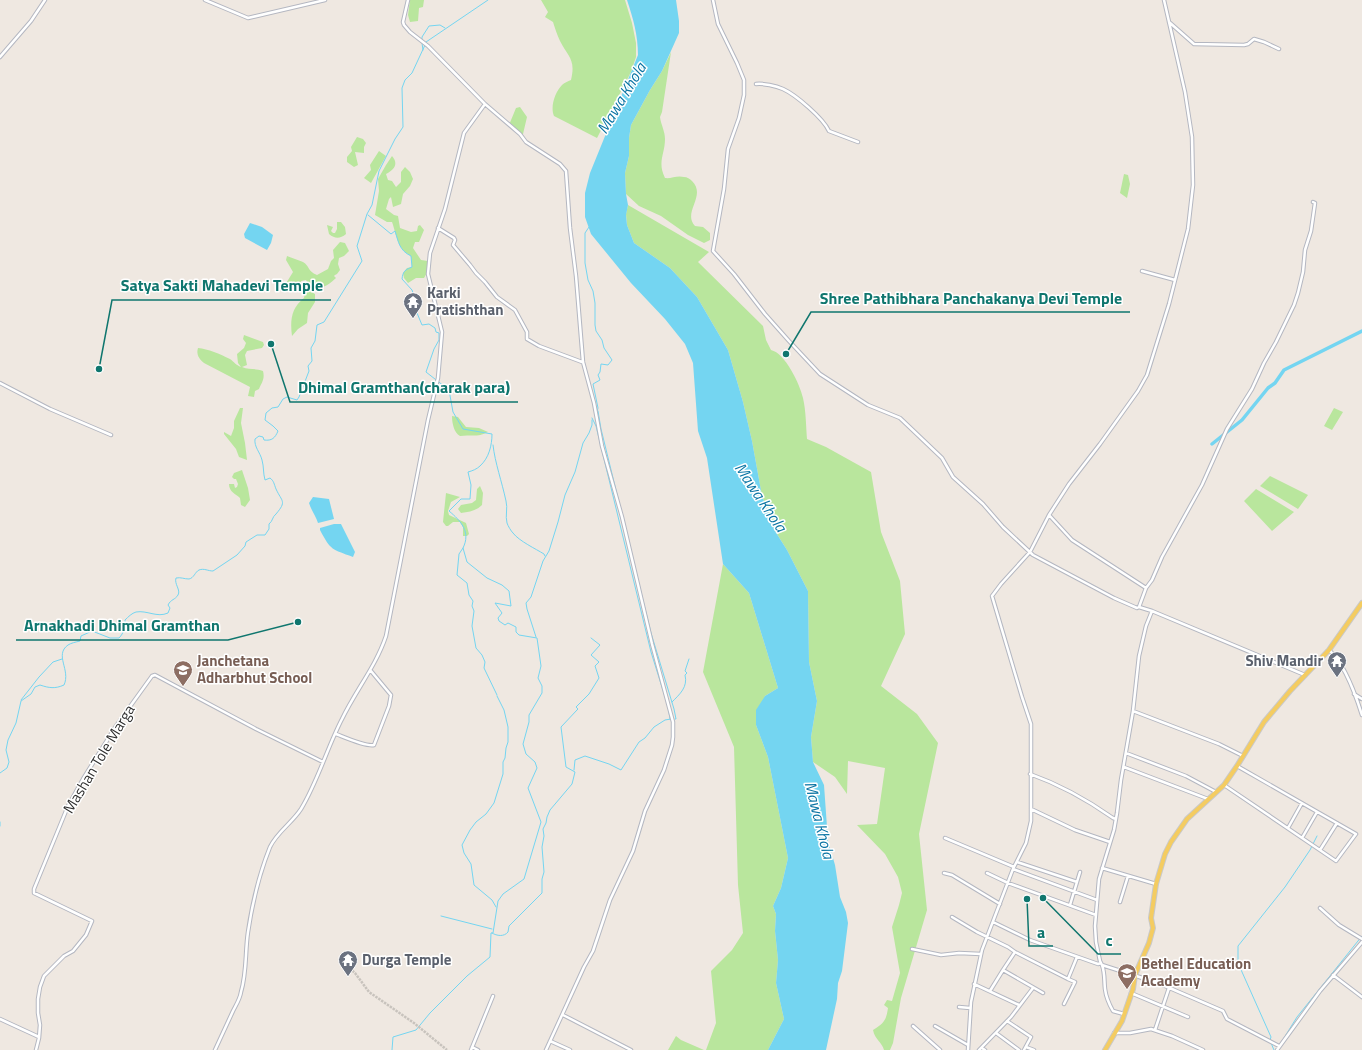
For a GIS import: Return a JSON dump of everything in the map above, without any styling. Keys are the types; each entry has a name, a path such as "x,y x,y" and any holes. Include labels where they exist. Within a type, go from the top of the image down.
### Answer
{"main road":[{"path":"1105,1050 1122,1021 1132,993 1135,975 1151,936 1153,928 1151,918 1156,884 1165,854 1172,840 1187,820 1224,785 1264,722 1329,650 1362,603"}],"street":[{"path":"0,57 31,20 45,0"},
{"path":"205,0 248,18 325,0"},
{"path":"408,0 403,19 404,25 410,32 428,46 485,104 520,134 528,144 560,164 566,171 583,362 594,403 602,446 622,517 650,636 673,722 672,745 664,770 645,811 633,851 610,900 593,951 584,967 546,1050"},
{"path":"713,0 718,24 744,80 744,95 739,118 728,149 724,189 713,251 734,274 784,336 820,374 868,405 900,418 942,458 953,477 983,504 1003,527 1033,555 1114,598 1137,608 1140,607 1152,611 1306,675"},
{"path":"968,1050 970,1008 981,954 1014,868 1026,844 1031,821 1031,724 992,596 1030,552 1049,515 1069,484 1138,391 1147,375 1169,304 1188,229 1193,186 1192,137 1185,92 1164,0"},
{"path":"1169,22 1194,44 1244,45 1248,44 1254,39 1279,49"},
{"path":"756,84 761,83 783,89 803,103 825,123 829,130 858,142"},
{"path":"215,1050 241,994 248,933 264,864 272,844 283,828 291,822 309,795 342,718 371,671 382,649 386,636 438,378 442,332 428,274 430,253 454,178 464,133 485,104"},
{"path":"1140,607 1146,588 1152,580 1162,557 1202,485 1227,429 1252,389 1294,305 1303,272 1305,250 1311,231 1315,203 1313,202"},
{"path":"438,228 454,238 455,240 453,246 497,297 515,310 527,332 527,338 539,346 583,362"},
{"path":"1142,271 1175,280"},
{"path":"0,384 50,409 111,435"},
{"path":"1049,515 1072,540 1146,588"},
{"path":"1124,1014 1113,1011 1105,988 1105,973 1101,964 1095,936 1098,879 1116,819 1133,711 1139,656 1146,626 1152,611"},
{"path":"1329,650 1334,654 1343,668 1362,715"},
{"path":"336,734 369,746 374,745 389,706 391,695 371,671"},
{"name":"Mashan Tole Marga","path":"36,1050 39,1037 38,999 44,976 64,956 77,947 86,935 92,921 34,893 34,889 68,806 116,726 152,676 155,675 205,700 256,729 323,762"},
{"path":"1354,693 1362,699"},
{"path":"1133,711 1219,744 1243,756"},
{"path":"1126,753 1186,776 1216,792"},
{"path":"1224,785 1336,861 1356,834 1237,766"},
{"path":"1124,767 1208,799"},
{"path":"1030,774 1045,779 1082,797 1116,819"},
{"path":"1288,828 1302,803"},
{"path":"1031,809 1075,830 1110,842"},
{"path":"1302,838 1317,812"},
{"path":"1320,850 1337,823"},
{"path":"945,838 1014,868 1097,900"},
{"path":"1017,862 1077,882"},
{"path":"1102,868 1156,884"},
{"path":"1070,905 1080,872"},
{"path":"944,873 952,875 1000,904"},
{"path":"987,873 1008,883 1096,915"},
{"path":"1120,902 1128,876"},
{"path":"1320,908 1339,925 1362,939"},
{"path":"952,917 1008,946 1015,952 1075,982 1064,1004"},
{"path":"993,922 1030,940 1077,957 1135,975 1223,1011 1227,1019 1279,1046"},
{"path":"1277,1050 1333,975 1362,942"},
{"path":"912,949 942,955 959,953 981,954"},
{"path":"990,991 1015,952"},
{"path":"1068,979 1077,957"},
{"path":"1003,970 1043,993"},
{"path":"1333,975 1362,997"},
{"path":"974,984 1019,1005"},
{"path":"980,1049 1007,1021 1033,988"},
{"path":"1155,1030 1169,988"},
{"path":"1132,993 1188,1017"},
{"path":"478,1050 472,1049 493,996"},
{"path":"959,1007 970,1008"},
{"path":"563,1015 631,1050"},
{"path":"0,1019 39,1037"},
{"path":"1007,1021 1031,1037 1024,1050"},
{"path":"913,1026 940,1050"},
{"path":"935,1026 968,1045"},
{"path":"1114,1033 1130,1033 1151,1029 1172,1036 1202,1050"},
{"path":"996,1033 1019,1050"},
{"path":"550,1041 570,1050"},
{"path":"1026,1047 1034,1050"},
{"path":"980,1049 985,1050"}],"green space":[{"path":"410,0 424,0 423,7 419,8 418,21 410,22 408,15"},
{"path":"541,0 625,0 636,43 636,57 631,72 597,138 554,116 553,104 555,96 562,85 571,80 573,67 560,41 553,22 545,17 548,12"},
{"path":"671,52 660,117 665,139 661,163 665,178 679,176 686,177 692,181 696,187 696,198 691,215 695,226 703,227 710,233 710,240 704,243 688,235 661,216 639,206 626,194 625,173 629,156 631,125 662,71"},
{"path":"520,107 527,117 523,134 520,134 509,125 516,108"},
{"path":"357,137 363,139 366,143 364,153 355,152 358,165 354,167 347,162 347,157 352,151 351,147"},
{"path":"379,151 386,156 371,183 364,178 371,170 370,165"},
{"path":"392,156 395,166 386,174 388,180 392,181 396,187 401,182 401,172 405,167 410,172 413,179 410,186 403,194 401,204 393,207 391,197 386,209 398,216 400,228 411,232 417,231 418,226 420,225 424,230 419,242 415,242 413,248 421,260 428,261 428,271 424,278 416,278 408,283 404,278 403,273 407,268 412,267 411,256 400,246 392,222 387,222 375,215 379,191 378,179"},
{"path":"1124,174 1128,175 1130,184 1127,198 1120,193"},
{"path":"628,205 709,252 698,262 763,326 766,340 771,350 776,352 781,357 795,377 804,403 807,439 826,447 871,472 881,532 900,581 905,634 881,686 917,714 938,743 919,834 927,910 901,998 893,1043 890,1050 884,1050 873,1030 885,1019 888,1008 884,1005 887,1000 892,1001 900,973 892,927 902,893 898,877 885,854 857,825 877,824 885,768 848,761 847,794 835,777 813,762 811,737 817,701 809,662 808,591 787,550 775,531 762,496 743,402 728,350 697,297 670,268 634,243 627,225 626,214"},
{"path":"337,222 341,222 345,227 346,234 338,238 329,234 327,225 333,227 331,231 335,233 337,229"},
{"path":"340,242 345,243 349,251 344,256 339,258 338,264 340,270 334,276 336,278 331,282 316,290 309,285 306,280 301,281 300,285 285,285 293,272 286,260 287,256 303,262 312,272 317,275 328,269 334,258 333,250"},
{"path":"310,291 315,294 315,302 308,313 307,323 298,329 292,336 291,320 294,310 304,298 305,293"},
{"path":"244,335 263,342 264,345 262,348 247,351 245,355 247,365 242,367 263,371 263,380 259,389 255,391 254,397 248,396 250,387 204,363 199,358 197,350 198,348 218,354 230,359 241,367 238,363 237,354 244,348 246,343 243,339"},
{"path":"240,408 243,408 241,423 247,460 239,457 236,449 224,434 224,432 231,436 234,428 234,421"},
{"path":"1334,408 1343,412 1332,430 1324,426"},
{"path":"452,416 458,417 466,427 479,428 488,432 477,435 460,436 456,433 454,428"},
{"path":"242,470 250,500 245,507 241,505 240,498 231,491 229,487 229,484 234,484 235,488 237,487 238,484 236,479 232,477 234,473"},
{"path":"1270,476 1308,495 1298,509 1260,486"},
{"path":"480,486 483,493 482,505 470,512 461,513 458,509 461,505 472,503 476,500 477,489"},
{"path":"1256,489 1294,512 1272,531 1244,501"},
{"path":"446,493 460,497 451,502 448,511 449,515 466,523 469,534 467,536 463,536 463,527 460,522 453,522 446,526 443,522"},
{"path":"723,564 749,593 778,688 765,696 756,725 768,757 788,858 781,888 773,906 776,914 775,931 778,960 776,983 784,1019 768,1050 706,1050 716,1023 711,971 732,950 743,933 738,885 734,747 703,672"},
{"path":"676,1036 681,1040 704,1050 668,1050"}],"water":[{"name":"Mawa Khola","path":"627,0 676,0 679,33 662,71 631,125 629,156 625,173 628,205 626,215 627,225 634,243 670,268 697,297 728,350 743,402 762,496 775,531 787,550 808,591 809,662 817,701 811,737 813,762 824,785 828,841 835,865 840,897 846,912 848,923 842,971 838,983 837,999 826,1050 768,1050 784,1019 776,983 778,960 775,931 776,914 773,906 781,888 788,858 768,757 756,725 756,710 765,696 778,688 749,593 723,564 707,458 698,431 693,363 685,344 665,319 631,283 591,234 585,217 585,193 590,173 638,55 635,27"},
{"path":"250,223 262,227 273,235 267,250 245,238 244,234"},
{"path":"313,497 329,499 334,519 318,523 309,503"},
{"path":"334,524 341,524 355,552 353,557 330,546 320,530 320,528"}],"waterway":[{"path":"426,42 488,0"},
{"path":"422,40 422,37 429,26 440,25 445,28"},
{"path":"422,43 423,50"},
{"path":"0,773 7,768 9,762 6,750 8,740 16,723 21,701 31,694 35,687 40,685 52,688 64,685 66,674 62,653 68,645 80,641 81,636 92,631 110,638 119,638 124,630 125,620 136,612 160,615 168,613 170,608 168,605 177,597 179,593 176,578 189,579 201,569 213,571 237,555 245,546 246,542 257,535 265,535 269,529 269,524 279,510 282,504 282,499 272,480 270,478 265,480 262,460 255,445 255,439 259,436 263,437 264,440 269,440 274,437 278,431 265,420 266,413 272,408 278,407 283,399 287,397 297,400 299,397 309,371 308,366 312,361 311,348 315,341 317,325 324,322 362,261 357,246 367,214 372,205 379,171 395,139 403,127 402,88 405,80 412,73 425,45"},
{"path":"368,215 391,234 395,231 402,249 411,256 412,267 405,271 402,279 412,290 417,303 417,313 422,325 429,324 435,328 436,332 439,333 439,340 434,349 426,372 449,390 453,412 463,429 492,434 491,447 486,459 479,467 468,472 471,485 470,499 461,499 449,511 464,527 466,537 463,548 467,562 487,578 502,585 509,591 511,606 495,603 502,613 498,618 499,621 505,625 508,623 516,627 516,632 519,635 537,638 541,666 538,678 542,686 542,693 529,715 529,722 523,744 526,754 535,762 537,768 528,788 541,822 524,879 503,894 498,901 493,933 491,933 490,957 467,976 430,1013 416,1030 393,1037 392,1050"},
{"path":"589,227 585,233 585,263 588,280 593,291 595,303 596,331 602,340 604,348 612,360 608,365 601,364 598,375 600,380 593,384 598,408 597,412"},
{"path":"1212,444 1242,420 1268,388 1275,383 1284,370 1362,331"},
{"path":"598,411 601,429 651,633 674,709 675,719"},
{"path":"592,418 596,426 651,652 667,703"},
{"path":"536,637 526,603 531,597 543,561 549,551 565,495 575,472 583,443 592,425 592,420"},
{"path":"493,445 495,459 507,504 506,520 508,526 519,539 545,556"},
{"path":"463,548 459,554 457,575 467,583 469,595 473,601 472,606 474,611 472,626 476,648 482,655 485,662 484,668 497,695"},
{"path":"492,933 500,936 505,935 508,932 509,926 542,893 542,879 544,872 542,847 544,836 543,829 550,810 572,784 575,772 566,767 561,727 578,709 576,707 589,694 599,678 595,666 599,662 591,655 600,645 591,638"},
{"path":"21,700 53,662 62,659"},
{"path":"672,702 684,687 686,679 685,675 687,673 685,671 689,659"},
{"path":"496,907 492,900 474,885 471,864 464,853 462,845 476,822 486,814 494,803 503,774 503,762 508,742 508,727 504,710 497,696"},
{"path":"669,712 670,719"},
{"path":"574,770 575,760 585,756 609,764 621,770 639,742 645,738 654,727 665,720 671,719"},
{"path":"1270,1040 1271,1037 1238,963 1238,946 1285,887 1310,850 1317,836"},
{"path":"441,916 492,929"},
{"path":"1279,1046 1297,1017 1362,936"},
{"path":"1271,1043 1274,1050"}],"tunnel":[{"path":"347,966 355,973 369,992 414,1023 447,1050"}],"place":[{"name":"Karki Pratishthan","path":"413,319"},
{"name":"Dhimal Gramthan(charak para)","path":"271,344"},
{"name":"Shree Pathibhara Panchakanya Devi Temple","path":"786,354"},
{"name":"Satya Sakti Mahadevi Temple","path":"99,369"},
{"name":"Arnakhadi Dhimal Gramthan","path":"298,622"},
{"name":"Shiv Mandir","path":"1337,678"},
{"name":"Janchetana Adharbhut School","path":"183,687"},
{"name":"c","path":"1043,898"},
{"name":"a","path":"1027,899"},
{"name":"Durga Temple","path":"348,977"},
{"name":"Bethel Education Academy","path":"1127,990"}]}
